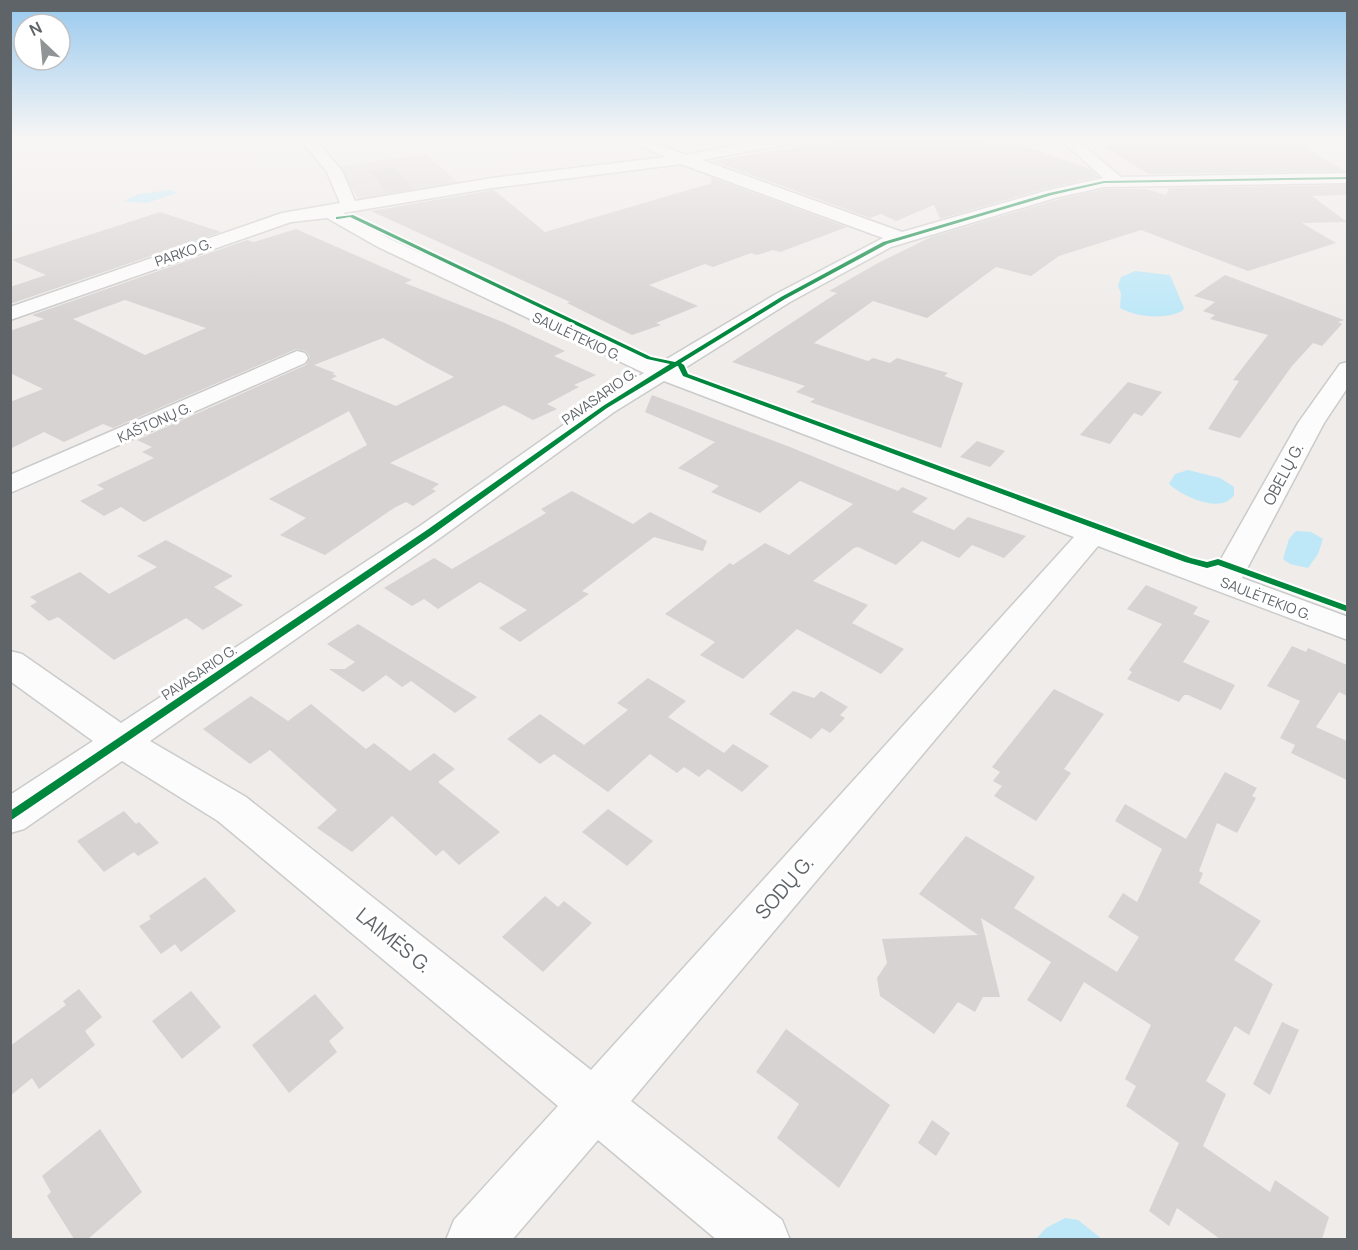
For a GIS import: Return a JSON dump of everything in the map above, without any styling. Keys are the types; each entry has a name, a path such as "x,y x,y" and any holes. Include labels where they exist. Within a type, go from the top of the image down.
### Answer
{"street":[{"path":"346,198 349,205"},
{"name":"PARKO G.","path":"10,314 266,223 349,205 393,198"},
{"path":"789,198 900,238"},
{"name":"PAVASARIO G.","path":"10,817 430,532 659,372 868,250 900,238 1035,198"},
{"name":"SAULĖTEKIO G.","path":"321,212 333,214 356,229 532,315 659,372 1347,628"},
{"name":"KAŠTONŲ G.","path":"10,485 297,358"},
{"name":"OBELŲ G.","path":"1224,582 1311,423 1347,369"},
{"name":"SODŲ G.","path":"474,1239 596,1103 1093,534"},
{"name":"LAIMĖS G.","path":"10,663 121,742 232,809 762,1239"}],"shaded area":[{"path":"358,198 377,198 360,201"}],"water":[{"path":"130,198 161,198 147,203 124,201"},
{"path":"1135,271 1170,275 1184,308 1182,311 1167,316 1151,316 1134,314 1120,308 1121,293 1118,286 1121,277"},
{"path":"1188,470 1220,478 1234,487 1234,495 1228,501 1220,503 1201,502 1183,494 1169,484 1175,474"},
{"path":"1296,531 1311,532 1323,539 1318,554 1308,568 1290,564 1283,559 1289,539"},
{"path":"1065,1218 1078,1220 1102,1239 1036,1239 1046,1228"}],"building":[{"path":"445,198 504,198 545,232 660,198 769,198 847,227 780,252 773,250 757,255 751,253 713,267 705,264 649,285 698,306 656,323 661,325 632,335 567,303 570,302 371,211"},
{"path":"816,198 1012,198 940,219 934,205 896,221 881,214 870,218"},
{"path":"1315,198 1347,222 1302,223 1336,243 1248,271 1141,230 1059,256 1031,276 996,267 927,318 873,301 814,343 868,361 873,358 890,363 897,358 948,373 944,376 963,383 941,448 810,402 815,399 796,392 805,386 732,362 837,293 829,291 878,263 931,237 1056,200"},
{"path":"160,212 221,232 10,304 10,287 46,275 12,260"},
{"path":"296,229 412,280 405,283 505,323 565,351 554,356 596,375 574,385 579,387 547,404 557,409 533,420 504,405 390,463 439,484 432,489 436,491 413,506 406,502 394,508 325,555 280,535 306,518 269,499 367,445 349,411 144,522 121,507 104,516 80,501 104,489 97,485 154,458 142,452 152,447 137,440 306,365 310,357 306,351 296,349 113,428 103,424 64,442 44,432 10,449 10,402 43,389 10,373 10,331 44,319 32,315 247,240 254,242","holes":["125,300 206,328 145,355 73,319","383,338 429,364 454,377 396,406 331,379 337,376 332,374 335,373 314,365"]},
{"path":"1225,275 1344,320 1338,322 1342,324 1322,346 1313,343 1292,366 1240,438 1208,429 1239,381 1233,380 1268,335 1210,319 1215,315 1203,311 1215,302 1194,296"},
{"path":"1128,382 1162,392 1142,416 1134,413 1110,444 1080,435"},
{"path":"652,395 898,491 902,487 928,498 912,512 954,530 968,517 1026,536 1004,558 972,545 959,558 922,541 896,565 858,547 854,548 813,581 868,605 852,623 904,649 881,674 797,629 743,679 700,655 715,642 665,614 730,563 733,565 765,543 789,555 853,504 800,481 760,513 711,492 719,486 678,468 715,442 645,412"},
{"path":"977,441 1005,451 990,467 960,457"},
{"path":"572,491 633,524 650,512 707,541 703,551 654,537 582,591 589,594 520,642 499,628 527,610 480,582 438,609 424,599 412,606 384,588 434,558 452,569 546,513 541,509"},
{"path":"166,540 233,576 214,587 243,605 203,630 186,618 114,660 58,617 49,621 30,606 37,602 30,597 80,572 109,594 157,567 137,556"},
{"path":"1146,585 1198,607 1193,614 1210,621 1183,662 1235,685 1221,710 1188,695 1184,695 1179,702 1127,679 1132,672 1129,670 1162,624 1127,609"},
{"path":"358,624 477,697 455,713 411,681 402,687 386,675 363,692 329,669 345,669 355,662 327,644"},
{"path":"1292,646 1306,652 1308,648 1347,665 1347,696 1339,692 1316,727 1347,741 1347,780 1291,753 1295,745 1280,738 1300,701 1267,686"},
{"path":"648,678 686,701 668,717 724,753 733,744 769,766 742,792 708,769 699,777 684,767 677,773 650,754 608,792 554,754 540,764 507,739 540,714 584,745 628,710 617,703"},
{"path":"1054,689 1104,714 1064,769 1071,773 1036,821 994,796 1002,786 993,781 1000,772 992,767"},
{"path":"793,691 814,698 821,691 848,707 840,715 845,718 830,733 822,728 811,739 769,714"},
{"path":"251,696 288,721 311,704 366,749 374,743 410,771 434,753 455,769 438,782 500,832 459,865 443,850 436,856 392,816 352,852 317,828 337,810 270,750 250,764 203,729"},
{"path":"1225,772 1257,788 1252,796 1256,798 1237,833 1217,823 1199,871 1203,873 1199,883 1261,921 1234,960 1273,984 1249,1035 1235,1026 1206,1081 1226,1094 1203,1146 1270,1192 1275,1180 1329,1217 1322,1239 1220,1239 1177,1208 1169,1226 1149,1211 1179,1143 1126,1106 1136,1086 1125,1079 1151,1025 1084,982 1061,1022 1027,1000 1051,962 981,918 1000,997 983,997 975,1012 958,1002 934,1034 880,996 877,978 887,963 882,939 978,935 919,894 966,836 1035,877 1014,908 1117,972 1139,937 1108,917 1123,893 1137,902 1162,849 1115,821 1125,804 1186,839"},
{"path":"608,809 653,841 627,866 582,832"},
{"path":"124,811 136,824 139,822 159,843 138,856 134,852 104,872 77,841"},
{"path":"205,877 236,911 181,952 175,944 161,954 139,926 151,919 149,916"},
{"path":"545,896 558,907 564,901 592,923 543,972 502,937"},
{"path":"79,989 102,1017 85,1031 95,1045 39,1089 32,1078 10,1096 10,1046 66,1005 63,1001"},
{"path":"191,991 221,1027 182,1059 152,1021"},
{"path":"315,994 344,1028 329,1041 337,1052 289,1093 252,1045"},
{"path":"1282,1022 1299,1030 1270,1095 1253,1084"},
{"path":"786,1029 890,1105 839,1188 777,1138 799,1104 756,1072"},
{"path":"932,1120 950,1133 936,1156 918,1143"},
{"path":"100,1129 142,1192 88,1239 74,1239 47,1196 51,1192 42,1176"}],"cycle path":[{"path":"10,817 430,532 605,407 783,298 885,243 1036,198"},
{"path":"338,218 351,216 649,358 681,365 685,375 1188,560 1207,565 1218,562 1348,609"}]}
